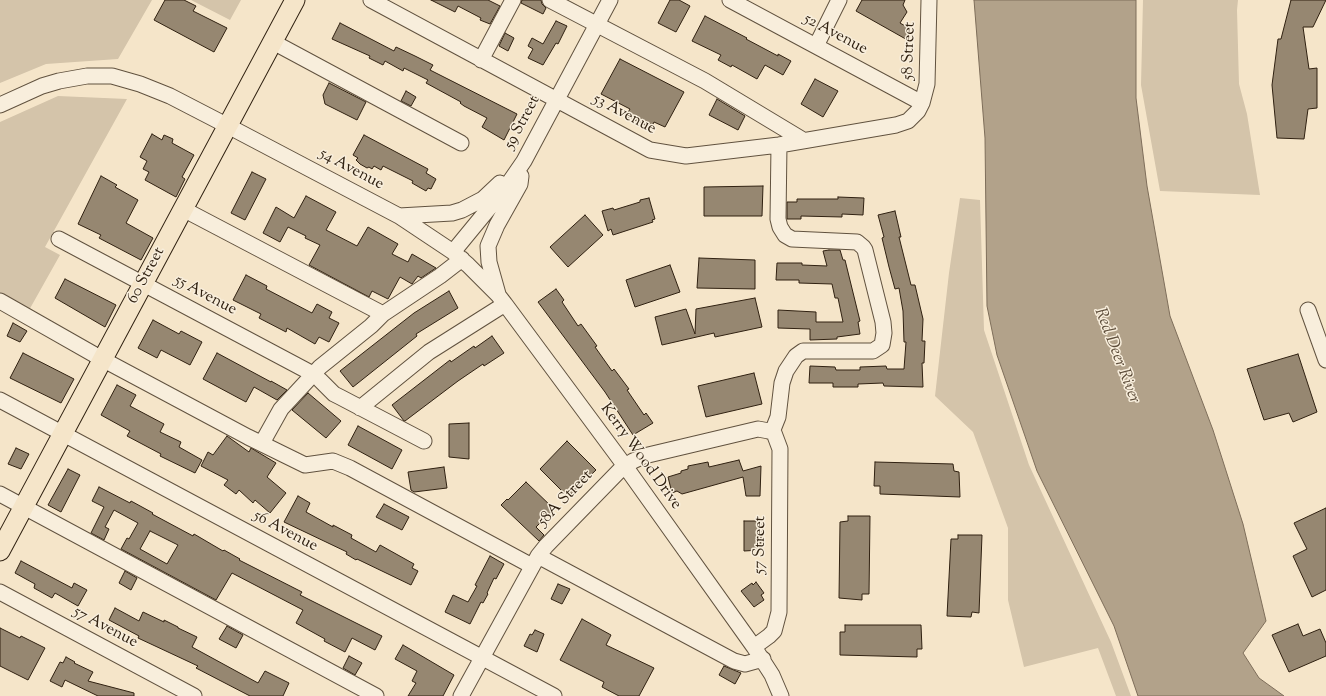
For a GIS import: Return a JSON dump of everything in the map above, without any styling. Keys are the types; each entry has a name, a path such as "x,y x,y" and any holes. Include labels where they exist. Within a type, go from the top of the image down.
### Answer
{"main road":[{"name":"60 Street","path":"0,552 295,0"}],"street":[{"name":"53 Avenue","path":"371,0 650,150 686,156 779,145 903,123 912,117 922,103"},
{"path":"482,60 513,0"},
{"path":"550,0 705,81 803,140"},
{"name":"59 Street","path":"262,443 281,409 383,314 440,276 457,256 524,161 610,0"},
{"name":"52 Avenue","path":"730,0 922,103"},
{"path":"816,46 840,0"},
{"name":"58 Street","path":"922,103 925,95 928,72 929,0"},
{"path":"272,42 461,143"},
{"name":"54 Avenue","path":"0,105 42,86 58,81 87,76 112,76 127,80 152,89 228,126 399,216 457,256"},
{"path":"773,433 778,417 782,382 786,371 796,356 803,351 873,351 882,345 884,333 884,322 863,247 857,242 792,239 786,236 780,228 778,219 779,145"},
{"path":"399,216 452,213 462,210 483,199 524,161"},
{"path":"360,408 429,352 502,300 489,262 488,246 497,225 520,184 524,161"},
{"path":"183,209 383,314"},
{"name":"55 Avenue","path":"59,238 316,377 334,394 424,441"},
{"name":"Kerry Wood Drive","path":"457,256 502,300 625,466 758,653 772,675 781,696"},
{"path":"0,301 102,359 305,465 333,461 350,468 734,661 746,664 758,653"},
{"path":"1308,310 1326,360"},
{"name":"56 Avenue","path":"0,400 554,696"},
{"name":"58A Street","path":"461,696 535,561 614,475 625,466 644,456 751,430 763,429 773,433"},
{"name":"57 Street","path":"758,653 774,631 779,612 780,457 778,442 773,433"},
{"path":"0,494 376,696"},
{"name":"57 Avenue","path":"0,592 194,696"}],"shaded area":[{"path":"0,0 152,0 118,59 46,64 0,83"},
{"path":"191,0 241,0 230,20"},
{"path":"1143,0 1238,0 1239,84 1247,114 1260,195 1160,191 1141,85"},
{"path":"58,96 127,99 45,247 60,255 28,312 0,297 0,122"},
{"path":"960,198 980,200 984,330 1029,465 1111,642 1131,696 1116,696 1098,648 1024,667 1008,600 1008,528 973,432 935,396 949,273"}],"water":[{"name":"Red Deer River","path":"974,0 1136,0 1136,98 1147,186 1170,316 1213,430 1243,524 1266,621 1243,653 1259,678 1284,696 1138,696 1114,626 1037,471 997,355 987,306 985,138"}],"building":[{"path":"165,0 184,0 196,6 193,11 227,28 214,52 154,20"},
{"path":"431,0 488,0 500,6 490,24 480,20 481,18 458,6 455,12"},
{"path":"522,0 541,0 542,4 546,8 543,14 521,3"},
{"path":"670,0 679,0 690,6 676,32 658,23"},
{"path":"862,0 905,0 903,5 907,12 900,23 907,27 906,29 911,42 856,11"},
{"path":"1291,0 1326,0 1313,27 1303,27 1309,69 1317,68 1317,108 1308,109 1304,139 1277,138 1272,85 1278,39 1281,39"},
{"path":"705,16 778,56 778,54 791,61 783,75 765,65 757,79 732,65 731,67 718,60 721,55 692,41"},
{"path":"556,21 567,26 558,44 556,43 543,65 528,58 533,49 528,46 532,38 543,44"},
{"path":"340,23 394,51 396,47 433,65 430,70 517,114 504,140 482,127 487,118 426,83 428,80 404,68 403,71 385,61 383,65 369,58 370,56 332,39"},
{"path":"505,33 514,38 508,51 499,46"},
{"path":"620,59 684,92 665,127 654,122 651,128 626,116 630,109 601,94"},
{"path":"815,79 838,91 823,117 801,104"},
{"path":"329,83 366,102 357,120 325,104 323,95"},
{"path":"406,91 416,97 411,106 401,101"},
{"path":"717,99 745,116 738,130 709,115"},
{"path":"152,134 162,140 164,135 173,139 172,143 194,155 182,177 185,179 176,197 145,180 149,172 143,169 147,161 140,157"},
{"path":"364,135 428,169 426,173 436,179 431,189 428,188 426,191 412,183 413,181 383,166 381,170 374,166 372,169 369,167 367,168 360,164 356,160 358,158 353,155"},
{"path":"252,172 266,179 245,220 231,213"},
{"path":"101,176 117,185 115,187 138,200 126,223 153,238 141,260 99,238 101,235 78,224"},
{"path":"763,186 762,216 704,216 704,187"},
{"path":"306,196 336,212 326,230 357,246 368,227 398,244 392,254 408,262 412,254 436,268 421,278 418,276 412,284 400,277 388,299 372,291 369,297 309,265 320,245 305,238 306,236 288,227 280,242 263,233 276,207 294,218"},
{"path":"838,197 864,198 863,215 842,214 842,217 801,216 801,219 787,219 787,202 797,202 797,199 838,199"},
{"path":"649,198 655,219 652,220 653,222 613,235 611,229 608,231 602,211 613,208 614,210"},
{"path":"895,211 901,237 899,237 911,285 915,285 923,319 922,341 925,341 924,363 922,363 923,387 884,386 883,383 858,384 858,387 833,387 833,383 809,383 810,366 835,367 836,370 860,370 860,367 886,366 887,369 904,369 906,342 904,342 903,311 899,288 895,289 889,267 882,238 884,237 878,215"},
{"path":"585,215 603,235 568,267 550,247"},
{"path":"840,250 843,260 845,260 860,321 858,322 860,334 837,337 837,339 810,340 810,329 778,328 778,310 816,312 816,322 843,322 838,298 835,298 832,284 799,283 799,280 776,280 777,263 802,263 802,265 827,266 823,251"},
{"path":"699,258 755,260 755,289 697,288"},
{"path":"670,265 680,292 635,307 626,280"},
{"path":"246,275 267,286 266,289 312,313 317,304 332,312 329,318 339,323 329,342 319,337 315,344 287,328 286,332 259,318 261,314 233,300"},
{"path":"65,279 116,305 105,327 55,298"},
{"path":"556,289 564,300 562,302 578,326 581,324 597,346 595,347 612,371 614,369 629,389 627,390 644,415 646,413 653,423 633,435 605,392 538,302"},
{"path":"449,291 458,308 416,334 417,336 353,387 340,371 414,313"},
{"path":"755,298 762,327 715,337 714,333 662,345 655,317 686,309 695,334 696,309"},
{"path":"153,320 179,334 181,331 202,342 190,365 161,350 157,358 138,348"},
{"path":"13,323 27,331 20,342 7,336"},
{"path":"492,336 504,353 484,366 483,364 458,381 404,421 392,405 450,360 451,362"},
{"path":"23,353 74,379 61,403 10,378"},
{"path":"217,353 287,390 277,400 254,387 246,402 203,379"},
{"path":"1298,354 1317,412 1293,422 1289,413 1264,420 1247,369"},
{"path":"754,373 762,404 706,417 698,386"},
{"path":"117,385 136,395 130,406 164,424 160,432 181,442 179,447 202,460 195,473 160,456 161,454 127,436 130,431 101,415"},
{"path":"308,393 341,421 326,438 292,410"},
{"path":"469,423 469,459 449,457 449,424"},
{"path":"358,426 402,450 392,469 348,445"},
{"path":"227,436 249,452 251,448 276,463 267,477 286,493 270,513 255,500 253,503 239,490 236,494 224,485 228,480 201,466 208,452 213,455"},
{"path":"567,441 596,470 568,497 540,469"},
{"path":"16,448 29,454 21,469 8,464"},
{"path":"739,460 743,471 761,466 760,496 746,496 743,477 682,494 677,491 672,493 668,477 681,473 681,471 688,469 688,466 708,462 709,467"},
{"path":"875,462 953,464 954,471 959,472 960,497 880,494 880,486 874,486"},
{"path":"444,467 447,488 414,492 411,490 408,472"},
{"path":"68,469 80,475 61,512 48,505"},
{"path":"526,482 554,509 536,527 544,535 539,541 501,505"},
{"path":"99,487 130,503 131,501 193,536 194,534 240,559 239,560 302,592 300,595 382,636 375,650 352,638 345,652 324,641 325,639 296,623 303,610 232,573 216,600 121,549 127,538 129,539 138,523 114,510 105,527 109,529 104,540 91,533 104,507 92,501","holes":["150,531 178,545 167,564 140,549"]},
{"path":"298,496 310,503 306,512 333,527 333,525 352,535 351,538 376,552 380,545 414,564 412,568 418,571 411,585 357,559 356,560 346,554 347,552 284,522"},
{"path":"384,504 409,517 402,530 376,517"},
{"path":"1326,508 1326,590 1312,597 1293,556 1307,549 1294,523"},
{"path":"848,516 870,516 869,594 862,594 862,600 839,598 840,522 848,521"},
{"path":"744,521 761,521 761,550 744,551"},
{"path":"958,535 982,535 979,613 972,612 971,617 947,616 951,539 958,539"},
{"path":"490,556 504,564 496,579 494,578 487,593 488,594 483,603 481,602 470,624 445,612 453,595 468,602 477,586 475,585"},
{"path":"21,561 72,588 74,583 87,590 78,606 55,593 52,598 34,588 35,584 15,573"},
{"path":"125,571 137,578 131,590 119,583"},
{"path":"756,582 764,593 761,595 764,600 754,607 741,591 752,583 753,585"},
{"path":"558,584 570,589 562,604 551,599"},
{"path":"115,608 139,621 143,612 178,627 197,637 192,647 258,683 265,671 289,683 283,696 250,696 196,668 198,666 138,638 139,636 109,620"},
{"path":"582,619 611,635 606,645 654,668 639,696 619,696 602,687 604,682 560,660"},
{"path":"1298,624 1303,636 1320,629 1326,643 1326,656 1289,672 1272,635"},
{"path":"845,625 921,625 922,649 917,649 917,657 840,655 840,632 845,632"},
{"path":"227,626 243,635 236,648 219,639"},
{"path":"0,628 20,638 21,636 45,648 28,680 0,666"},
{"path":"535,630 544,634 537,652 524,646 530,634 532,635"},
{"path":"403,645 454,675 443,696 408,696 416,683 412,681 417,671 395,659"},
{"path":"349,656 362,663 355,675 343,668"},
{"path":"66,657 75,662 74,663 93,672 88,681 134,693 134,696 98,696 65,680 62,687 50,681 60,662 63,663"},
{"path":"724,666 741,673 735,684 719,675"}]}
